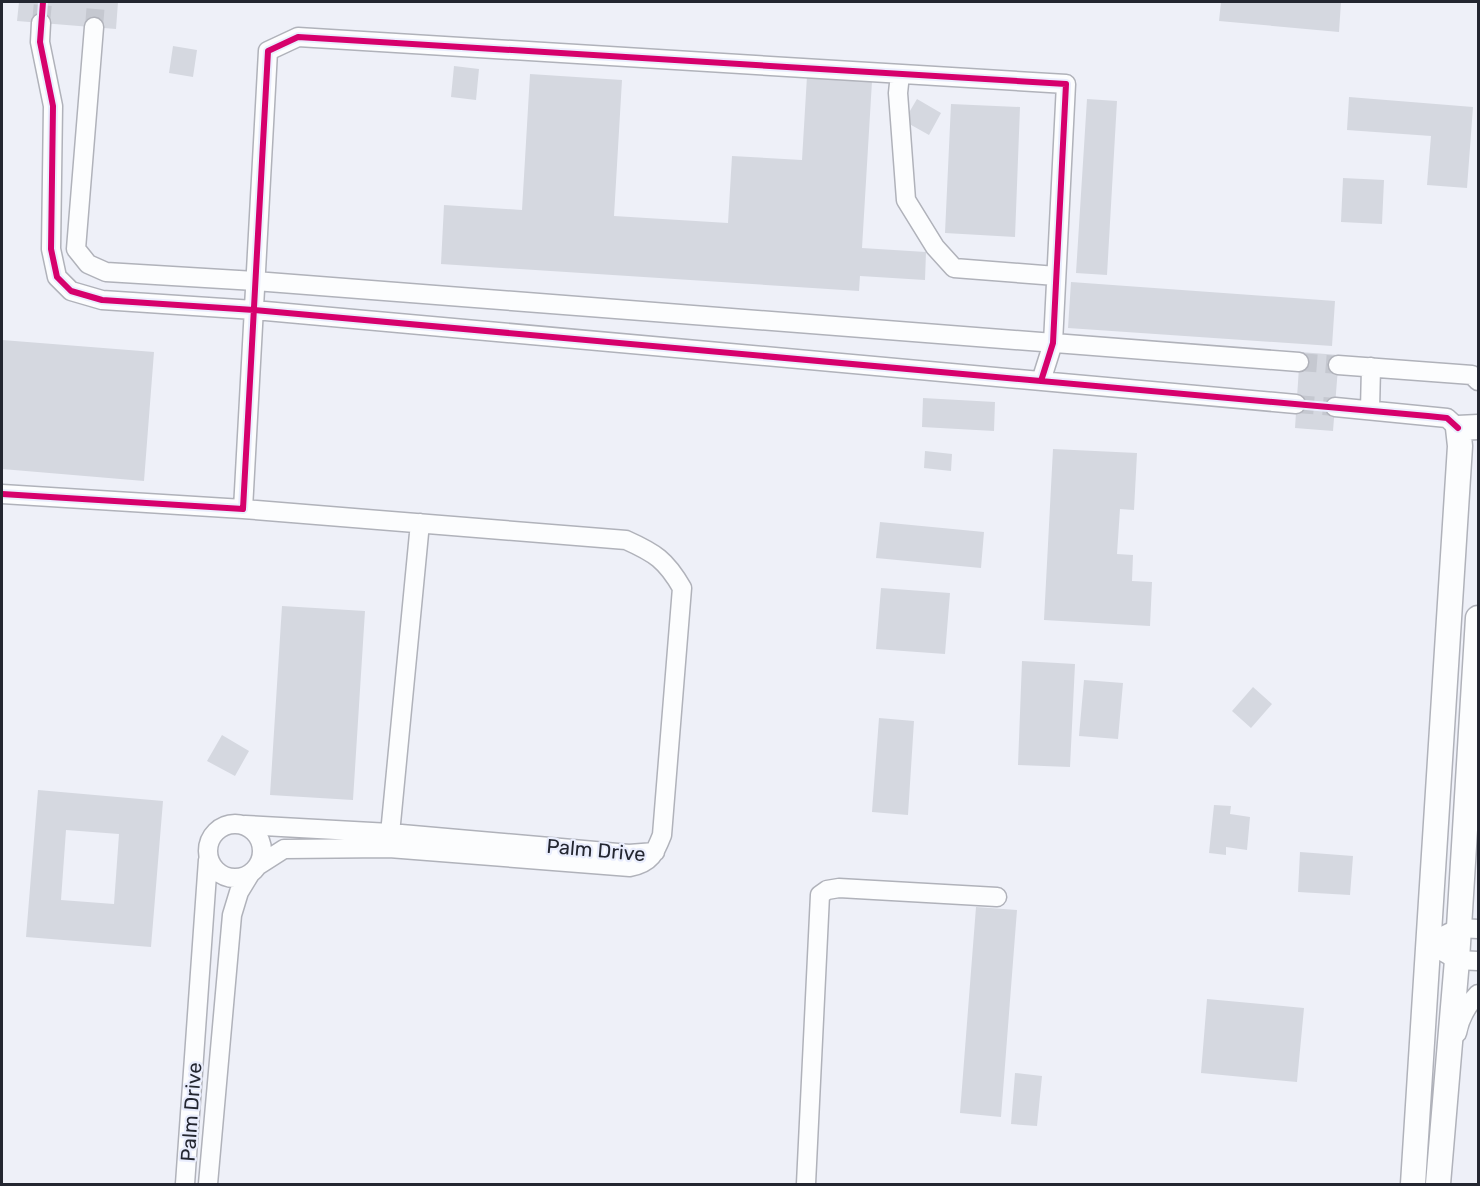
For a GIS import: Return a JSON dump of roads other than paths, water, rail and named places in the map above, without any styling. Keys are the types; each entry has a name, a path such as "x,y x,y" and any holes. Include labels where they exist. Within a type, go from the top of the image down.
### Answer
{"main road":[{"path":"1413,1185 1460,446 1468,427"},
{"path":"1438,1185 1444,1109 1468,961 1479,618"}],"street":[{"path":"41,23 40,42 53,106 51,249 57,277 71,291 102,300 254,310 1296,404"},
{"path":"94,27 76,249 88,264 106,272 255,281 1299,362"},
{"path":"243,509 268,51 298,37 1066,84 1053,343 1041,381"},
{"path":"900,74 898,93 906,200 935,247 954,268 1056,276"},
{"path":"1338,365 1472,375 1479,381"},
{"path":"1370,410 1371,367"},
{"path":"1335,407 1447,418 1468,427"},
{"path":"2,494 420,523 390,840"},
{"name":"Palm Drive","path":"185,1185 207,848 212,834 226,824 245,825 630,867 644,865 655,852 662,835 682,588 672,569 651,551 626,540 420,523"},
{"name":"Palm Drive","path":"208,1185 232,915 239,892 254,870 262,848 257,834 245,825"},
{"name":"Palm Drive","path":"208,860 220,875 233,879 254,870 284,849 390,840"},
{"path":"807,1185 820,895 827,890 839,888 997,897"},
{"path":"1428,943 1469,929"},
{"path":"1428,943 1468,961"},
{"path":"1444,1109 1453,1084 1459,1022 1469,1003 1479,994"},
{"path":"1442,1133 1445,1185"}],"tunnel":[{"path":"41,23 43,2"},
{"path":"94,27 96,2"},
{"path":"1299,362 1338,365"},
{"path":"1296,404 1335,407"}]}
